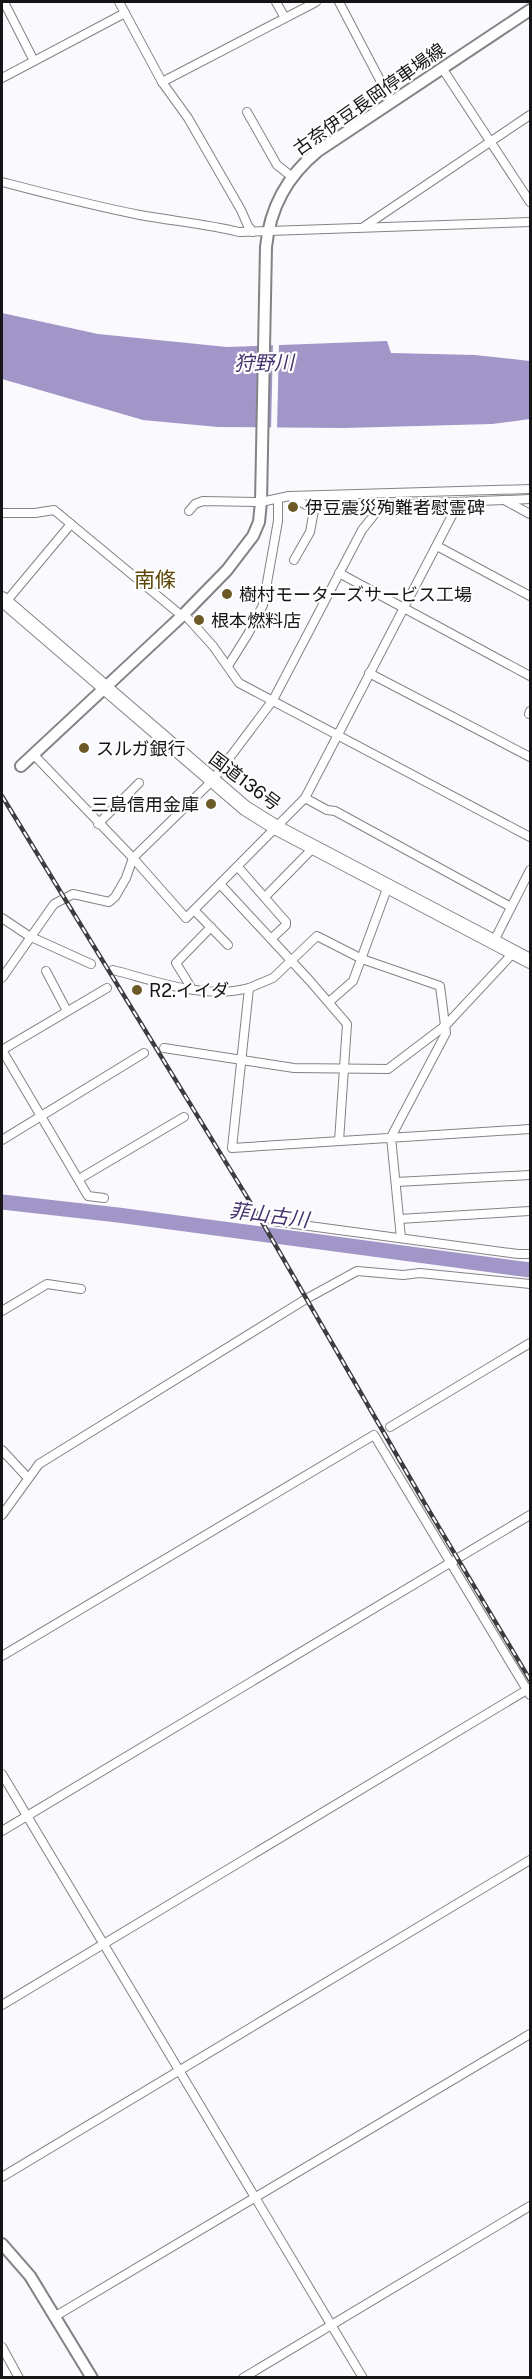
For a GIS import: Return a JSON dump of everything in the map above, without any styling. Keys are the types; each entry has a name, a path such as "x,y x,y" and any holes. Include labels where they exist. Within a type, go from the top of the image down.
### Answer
{"highway":[{"name":"国道136号","path":"3,602 245,808 277,828 531,961"}],"main road":[{"name":"古奈伊豆長岡停車場線","path":"21,766 183,615 246,549 259,522 266,247 280,194 291,176 318,151 531,10"},
{"path":"2,2244 30,2276 92,2378"}],"street":[{"path":"4,2 34,61"},
{"path":"119,2 162,82 188,118 253,232"},
{"path":"276,2 285,18"},
{"path":"162,82 316,2"},
{"path":"339,2 391,101"},
{"path":"2,78 125,13"},
{"path":"442,68 531,202"},
{"path":"247,112 277,165 291,176"},
{"path":"364,226 531,115"},
{"path":"2,182 98,206 240,232 531,222"},
{"path":"189,511 195,504 203,501 261,502 290,496 531,489"},
{"path":"290,496 306,505 382,505 531,499"},
{"path":"228,666 263,604 278,521 278,499"},
{"path":"504,500 531,514"},
{"path":"33,755 133,858 186,918 305,798 459,502"},
{"path":"294,560 310,532 315,505"},
{"path":"2,978 47,910 63,898 73,894 109,902 115,897 126,878 133,858 212,781 273,700 362,530 382,505"},
{"path":"2,513 35,513 51,510 183,615 228,666 239,683 531,837"},
{"path":"3,602 71,524"},
{"path":"436,546 531,596"},
{"path":"339,573 531,676"},
{"path":"369,673 531,757"},
{"path":"98,824 139,783"},
{"path":"305,798 327,810 335,811 511,907"},
{"path":"265,897 314,847"},
{"path":"238,867 286,923 271,939"},
{"path":"494,941 531,870"},
{"path":"220,884 347,1024 339,1141"},
{"path":"329,1002 351,984 388,886"},
{"path":"195,910 228,945"},
{"path":"2,918 29,936 91,964"},
{"path":"192,989 176,963 211,927"},
{"path":"113,970 192,989 225,992 249,988 268,981 317,936 362,959 440,986 446,1034 391,1137 401,1238"},
{"path":"164,1048 294,1068 388,1069 446,1025 514,952"},
{"path":"46,971 67,1011"},
{"path":"104,1198 87,1196 2,1050 107,988"},
{"path":"249,988 232,1148 531,1129"},
{"path":"2,1140 144,1053"},
{"path":"79,1179 184,1117"},
{"path":"396,1182 531,1175"},
{"path":"399,1219 531,1211"},
{"path":"272,1221 531,1254"},
{"path":"2,1515 27,1477 39,1464 306,1299 357,1271 403,1275 420,1273 531,1284"},
{"path":"2,1311 47,1284 81,1289"},
{"path":"390,1427 531,1343"},
{"path":"2,1656 374,1435 530,1691 2,2005"},
{"path":"2,1450 27,1477"},
{"path":"2,1831 531,1515"},
{"path":"2,1774 363,2378"},
{"path":"2,2177 531,1860"},
{"path":"54,2317 531,2034"},
{"path":"243,2378 531,2206"},
{"path":"2,2347 19,2378"}],"water":[{"name":"狩野川","path":"2,313 98,334 227,347 387,341 391,353 475,355 530,361 530,419 492,424 344,428 218,427 143,420 2,379"}],"pier":[{"path":"273,343 279,343 277,430 271,430"}],"waterway":[{"name":"菲山古川","path":"2,1202 118,1215 530,1270"}],"railway":[{"path":"2,796 258,1215 530,1680"}],"place":[{"name":"伊豆震災殉難者慰霊碑","path":"293,507"},
{"name":"樹村モーターズサービス工場","path":"227,594"},
{"name":"根本燃料店","path":"199,620"},
{"name":"スルガ銀行","path":"84,748"},
{"name":"三島信用金庫","path":"211,804"},
{"name":"R2.イイダ","path":"137,990"}],"district":[{"name":"南條","path":"155,579"}]}
